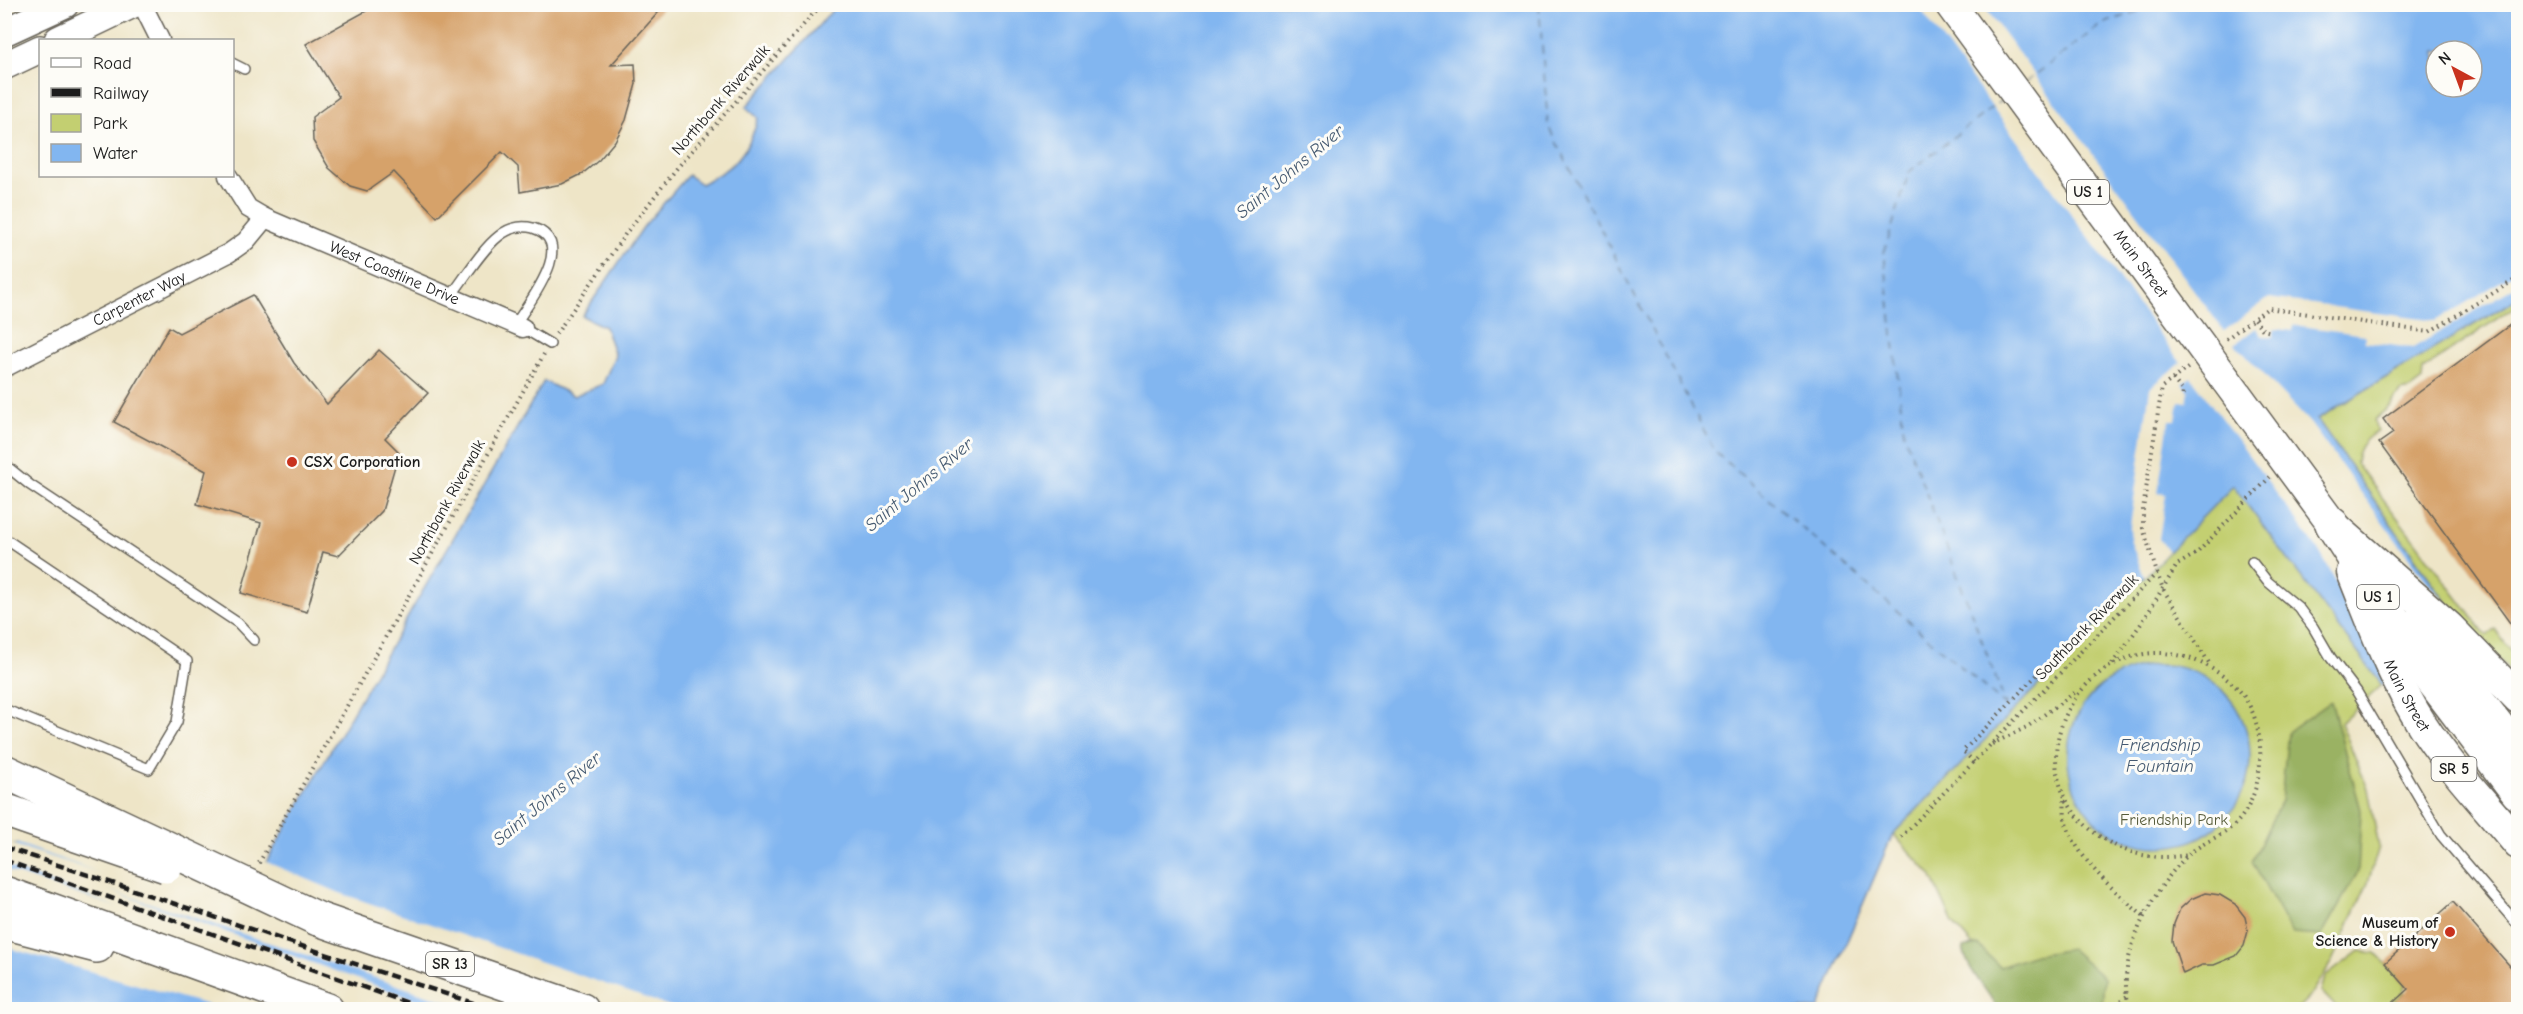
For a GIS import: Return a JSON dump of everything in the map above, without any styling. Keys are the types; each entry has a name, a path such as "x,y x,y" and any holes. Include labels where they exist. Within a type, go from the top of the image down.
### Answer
{"highway":[{"name":"US 1","path":"2332,525 2432,662 2518,793"},
{"name":"US 1","path":"2432,662 2518,752"},
{"path":"4,771 318,919"},
{"path":"4,810 318,919"},
{"path":"4,893 327,1010"},
{"name":"SR 13","path":"318,919 582,1010"},
{"path":"4,922 287,996"}],"main road":[{"name":"Main Street","path":"1950,4 2432,662 2518,698"},
{"name":"Main Street","path":"2432,662 2424,728 2452,767 2518,844"}],"street":[{"path":"4,32 65,4"},
{"path":"60,39 133,4"},
{"path":"142,4 160,39"},
{"path":"4,66 39,49"},
{"name":"West Coastline Drive","path":"229,177 248,208 265,218 519,326"},
{"name":"Carpenter Way","path":"4,368 229,253 246,241 265,218"}],"lane":[{"path":"234,64 244,69"},
{"path":"450,297 497,237 510,229 523,226 536,229 549,241 554,252 550,268 519,326 550,344"},
{"path":"4,464 30,484 238,623 254,640"},
{"path":"4,538 187,661 177,722 149,769 4,709"},
{"path":"2252,562 2268,581 2298,607 2313,627 2331,658 2357,692 2441,835 2518,925"}],"path":[{"name":"Northbank Riverwalk","path":"258,864 550,344 626,233 677,168 822,4"},
{"path":"2218,345 2268,308 2429,332 2518,278"},
{"path":"2254,319 2263,330 2271,332"},
{"name":"Southbank Riverwalk","path":"1901,837 2157,573 2143,528 2143,509 2162,387 2191,365"},
{"path":"2173,379 2183,392 2182,399"},
{"path":"2111,665 2177,565 2197,553 2270,477"},
{"path":"2131,1010 2127,996 2126,970 2139,924 2189,855 2222,835 2240,818 2254,792 2261,760 2259,733 2250,708 2236,687 2211,666 2163,589 2157,573"},
{"path":"1974,762 1963,751 2135,574"},
{"path":"1989,746 2027,727 2080,689 2100,670 2126,658 2154,653 2181,656 2211,666"},
{"path":"2080,689 2065,716 2057,746 2058,778 2068,806 2086,827 2112,845 2136,855 2164,858 2189,855"},
{"path":"2064,795 2066,822 2080,851 2107,884 2144,917"},
{"path":"2113,1010 2127,996"}],"green space":[{"path":"2518,298 2518,304 2423,370 2422,380 2410,389 2400,391 2391,405 2374,420 2377,431 2362,444 2356,463 2486,635 2495,629 2518,661 2518,678 2460,622 2317,419"},
{"name":"Friendship Park","path":"2233,485 2382,685 2341,723 2368,789 2379,847 2368,883 2332,961 2312,994 2297,1009 2028,1009 1953,923 1931,875 1893,834"},
{"path":"2331,701 2361,810 2358,872 2321,936 2292,934 2252,862 2281,801 2288,732"},
{"path":"1978,945 2000,967 2035,955 2071,949 2104,978 2102,1009 1997,1009 1965,957 1963,948"},
{"path":"2359,951 2375,953 2405,985 2403,993 2385,1009 2338,1009 2321,991 2325,977"}],"water":[{"name":"Saint Johns River","path":"884,4 892,7 898,4 2518,5 2518,298 2317,419 2460,622 2382,685 2233,486 1893,834 1818,1009 5,1010 5,847 26,841 243,902 544,381 574,396 603,384 615,355 605,327 582,316 644,226 688,175 701,184 731,166 738,158 750,141 758,118 746,107 837,5"},
{"name":"Friendship Fountain","path":"2159,665 2194,672 2210,680 2223,692 2235,705 2243,721 2250,756 2243,791 2235,807 2223,820 2210,832 2194,840 2159,847 2124,840 2108,832 2095,820 2083,807 2075,791 2068,756 2075,721 2083,705 2095,692 2108,680 2124,672"}],"pier":[{"path":"1917,5 1983,5 2224,331 2269,298 2436,321 2518,271 2518,285 2413,348 2365,342 2365,335 2294,325 2293,331 2275,329 2273,337 2262,336 2256,328 2235,344 2310,423 2426,581 2463,621 2350,606 2319,551 2191,377 2183,383 2189,391 2187,402 2179,401 2176,420 2169,420 2158,493 2166,494 2159,539 2169,551 2144,577 2131,542 2130,527 2150,388 2181,363"},
{"path":"26,838 242,899 264,861 340,893 678,1009 469,1009 107,889 441,1009 222,1009 5,947 5,870 117,907 5,866 4,844 9,843 98,872 13,842"}],"building":[{"path":"379,4 666,4 611,65 635,64 636,84 626,120 615,141 599,160 582,174 562,184 520,192 518,167 502,152 437,217 394,172 367,191 350,186 329,168 313,141 312,117 339,97 306,44"},
{"name":"CSX Corporation","path":"253,295 294,363 327,404 379,350 428,393 385,438 399,452 382,511 338,556 323,552 307,612 241,593 261,523 197,504 206,471 114,422 169,327 179,333"},
{"path":"2518,319 2518,634 2379,443 2393,433 2383,419"},
{"path":"2205,893 2220,895 2235,904 2245,917 2248,931 2244,946 2236,956 2214,965 2202,965 2183,974 2172,941 2174,924 2180,909 2191,899"},
{"name":"Museum of Science & History","path":"2453,902 2518,975 2518,1010 2385,1010 2408,989 2385,963"}],"ferry route":[{"path":"1539,4 1548,126 1715,452 2006,706"},
{"path":"2026,82 2102,24 2159,4"},
{"path":"2003,99 1909,172 1884,253 1904,434 2006,705"}],"railway":[{"path":"4,847 494,1010"},
{"path":"4,860 428,1010"}],"place":[{"name":"CSX Corporation","path":"292,462"},
{"name":"Museum of Science & History","path":"2450,932"}]}
